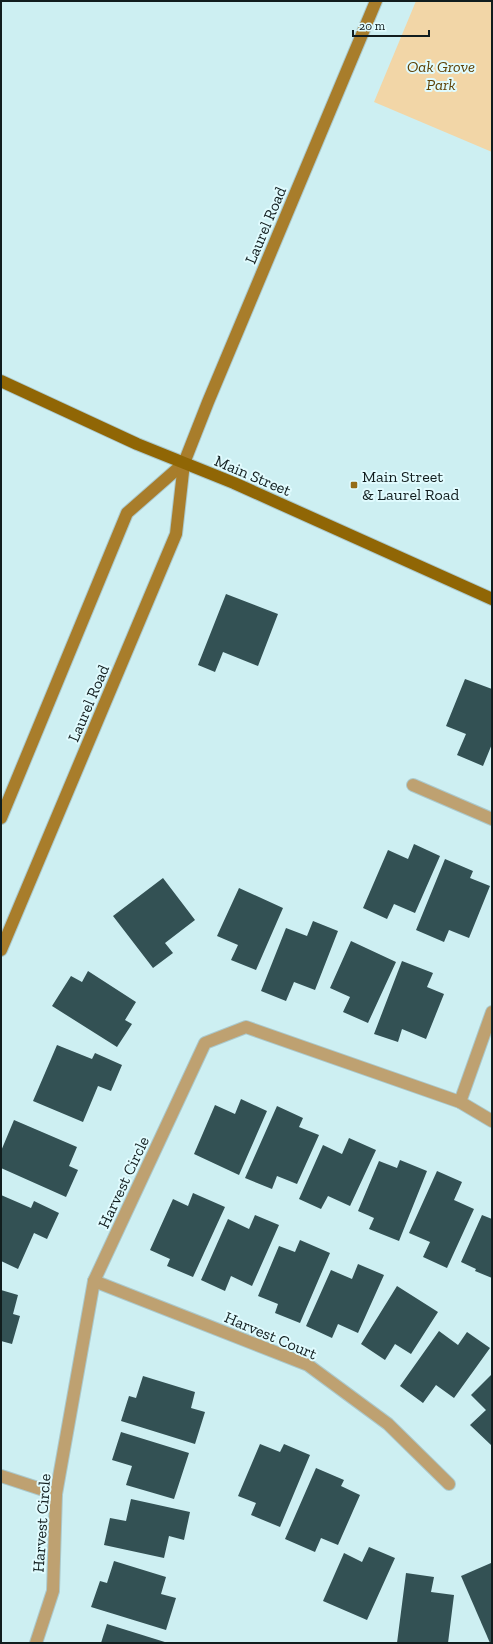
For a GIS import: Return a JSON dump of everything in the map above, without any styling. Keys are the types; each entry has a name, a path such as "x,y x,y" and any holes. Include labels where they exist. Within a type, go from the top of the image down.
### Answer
{"main road":[{"name":"Laurel Road","path":"1,950 176,534 184,463 208,402 376,1"},
{"name":"Main Street","path":"1,381 137,444 234,483 492,599"},
{"name":"Laurel Road","path":"1,818 127,513 184,463"}],"street":[{"path":"413,786 492,819"},
{"path":"460,1102 492,1012"},
{"name":"Harvest Circle","path":"36,1643 53,1591 56,1494 94,1281 205,1043 246,1027 460,1102 492,1121"},
{"name":"Harvest Court","path":"94,1281 308,1365 388,1424 449,1484"},
{"path":"1,1476 56,1494"}],"green space":[{"name":"Oak Grove Park","path":"416,1 492,1 492,152 374,102"}],"building":[{"path":"226,594 278,614 258,666 223,652 215,672 198,665"},
{"path":"465,679 492,689 492,744 483,766 457,755 466,734 446,726"},
{"path":"414,844 440,856 415,913 394,904 387,919 363,908 388,850 408,859"},
{"path":"445,859 473,871 470,878 490,886 469,938 449,930 444,942 416,930"},
{"path":"163,878 195,920 165,943 173,953 153,968 113,916"},
{"path":"239,888 283,908 256,970 231,960 238,945 217,936"},
{"path":"313,921 338,931 315,990 294,982 286,1001 261,991 286,928 307,936"},
{"path":"351,941 396,962 368,1023 343,1012 350,997 330,988"},
{"path":"402,961 433,973 427,987 444,994 426,1039 402,1029 398,1042 374,1034"},
{"path":"88,971 136,1002 125,1020 132,1024 117,1047 52,1006 71,976 82,982"},
{"path":"57,1045 92,1059 95,1053 122,1065 111,1091 98,1086 83,1122 33,1101"},
{"path":"241,1099 267,1111 239,1175 194,1154 215,1105 235,1114"},
{"path":"277,1106 303,1118 299,1127 319,1135 297,1184 277,1176 272,1189 245,1178"},
{"path":"14,1120 77,1147 69,1166 78,1170 66,1197 1,1168 1,1151"},
{"path":"349,1138 376,1150 350,1206 328,1196 321,1209 299,1199 323,1145 342,1154"},
{"path":"400,1160 427,1171 399,1241 369,1229 374,1218 358,1211 379,1161 397,1168"},
{"path":"437,1171 462,1182 454,1200 474,1209 447,1268 423,1257 430,1242 409,1233"},
{"path":"193,1193 225,1207 193,1277 167,1266 170,1259 150,1250 173,1199 188,1206"},
{"path":"1,1195 31,1208 34,1201 59,1213 47,1239 34,1233 18,1269 1,1261"},
{"path":"255,1215 279,1225 252,1286 231,1276 225,1291 201,1280 228,1219 249,1229"},
{"path":"482,1215 492,1219 492,1278 475,1271 476,1269 461,1262"},
{"path":"300,1240 330,1253 300,1323 275,1313 278,1304 258,1296 279,1246 295,1252"},
{"path":"358,1264 384,1275 358,1333 338,1324 332,1338 306,1326 331,1270 352,1279"},
{"path":"397,1286 438,1312 411,1354 395,1344 385,1360 361,1344"},
{"path":"1,1290 18,1295 13,1314 20,1316 12,1344 1,1341"},
{"path":"439,1331 458,1345 467,1332 490,1348 454,1398 436,1385 423,1403 400,1386"},
{"path":"492,1374 491,1445 470,1425 486,1410 471,1395"},
{"path":"143,1376 195,1392 191,1408 205,1412 195,1444 121,1421 129,1396 136,1398"},
{"path":"121,1432 189,1453 174,1499 126,1485 132,1466 112,1460"},
{"path":"260,1444 280,1452 284,1444 310,1455 280,1527 251,1515 256,1503 238,1496"},
{"path":"316,1468 344,1480 341,1486 360,1495 338,1545 321,1538 315,1552 285,1539"},
{"path":"131,1499 190,1512 184,1540 169,1536 164,1558 104,1545 110,1518 126,1521"},
{"path":"369,1547 395,1558 367,1620 323,1601 344,1553 362,1562"},
{"path":"114,1561 166,1577 161,1594 176,1598 166,1630 91,1607 100,1581 107,1583"},
{"path":"491,1563 492,1643 490,1643 461,1576"},
{"path":"406,1573 434,1577 431,1592 454,1595 448,1643 397,1643"},
{"path":"107,1624 168,1643 101,1643"}],"place":[{"name":"Main Street & Laurel Road","path":"354,485"}]}
